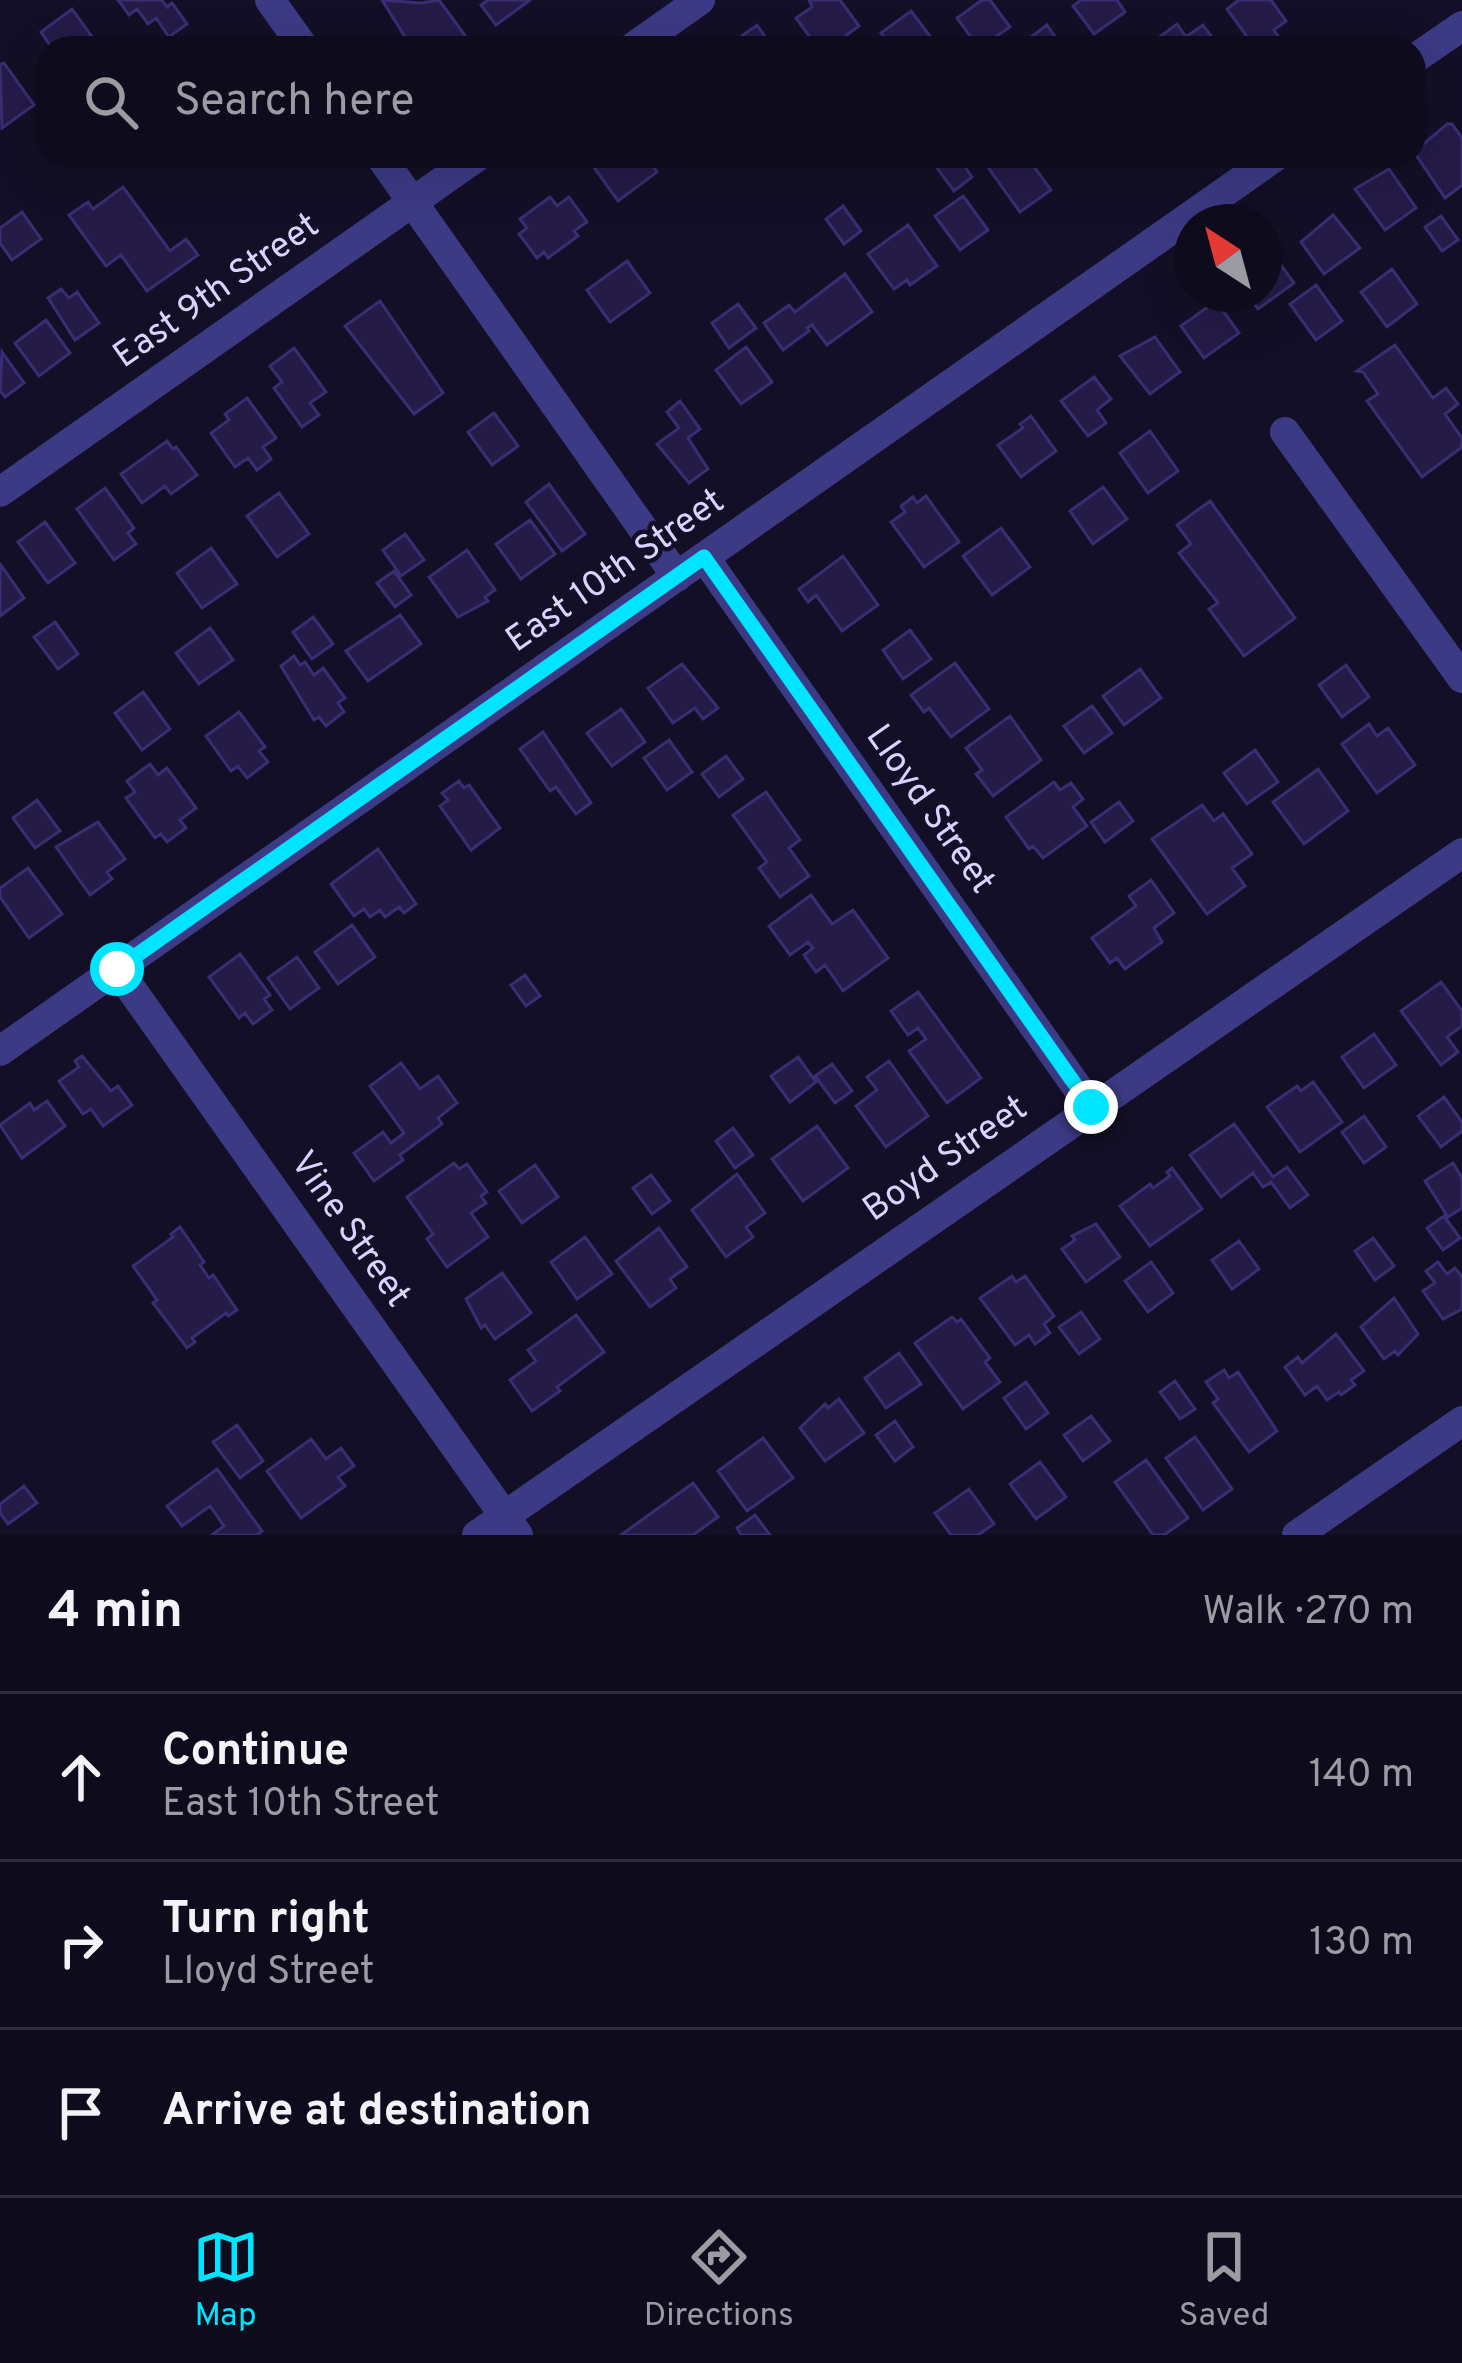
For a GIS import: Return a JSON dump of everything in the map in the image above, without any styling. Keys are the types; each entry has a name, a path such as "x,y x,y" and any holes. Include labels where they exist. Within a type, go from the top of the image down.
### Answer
{"street":[{"path":"270,0 296,36"},
{"path":"649,36 700,0"},
{"path":"1426,51 1462,26"},
{"path":"388,168 677,577"},
{"name":"East 9th Street","path":"0,491 461,168"},
{"name":"East 10th Street","path":"0,1052 1259,168"},
{"path":"1285,432 1462,678"},
{"name":"Lloyd Street","path":"704,557 1091,1107"},
{"name":"Boyd Street","path":"477,1535 511,1525 1091,1107 1462,853"},
{"name":"Vine Street","path":"117,969 511,1525"},
{"path":"1298,1535 1462,1421"}],"building":[{"path":"118,0 162,0 167,7 172,3 187,24 168,36 156,18 148,24 137,9 129,15"},
{"path":"382,0 439,0 465,36 404,36"},
{"path":"488,0 530,0 496,25 481,5"},
{"path":"809,0 840,0 859,26 845,36 809,36 796,18 812,7"},
{"path":"982,0 990,0 1010,27 997,36 970,36 957,18"},
{"path":"1081,0 1117,0 1125,12 1094,34 1073,6"},
{"path":"1239,0 1271,0 1286,21 1274,30 1278,36 1246,36 1227,9"},
{"path":"72,9 91,36 44,36 41,32"},
{"path":"911,11 930,36 883,36 881,33"},
{"path":"1177,24 1185,36 1161,36"},
{"path":"757,25 765,36 742,36"},
{"path":"1047,25 1055,36 1032,36"},
{"path":"1203,25 1211,36 1187,36"},
{"path":"4,63 34,105 2,128 0,65"},
{"path":"1447,124 1462,138 1462,185 1445,198 1425,168 1426,142"},
{"path":"654,168 657,172 618,201 595,169"},
{"path":"937,168 966,168 972,177 954,191"},
{"path":"988,168 1035,168 1051,190 1020,212"},
{"path":"1389,169 1416,208 1385,230 1355,189"},
{"path":"123,187 170,251 186,239 198,255 147,291 121,255 106,266 69,215 88,202 93,209"},
{"path":"963,196 988,230 960,250 935,216"},
{"path":"550,197 557,206 569,197 587,222 574,231 578,236 548,258 544,252 537,258 519,234 527,228 520,219"},
{"path":"843,206 861,231 844,244 826,219"},
{"path":"22,212 41,239 12,260 0,243 0,228"},
{"path":"1333,215 1360,248 1324,274 1301,242"},
{"path":"1441,216 1458,240 1442,251 1425,227"},
{"path":"908,225 937,266 910,285 907,280 894,289 868,254"},
{"path":"627,261 650,293 610,322 587,290"},
{"path":"1282,267 1294,283 1282,292"},
{"path":"1392,269 1417,304 1387,327 1361,292"},
{"path":"845,274 872,312 827,345 812,325 783,350 764,323 789,305 795,312"},
{"path":"1316,285 1342,321 1316,340 1290,304"},
{"path":"61,289 69,298 77,292 99,323 75,340 48,298"},
{"path":"380,301 443,393 414,414 345,326"},
{"path":"738,304 756,328 729,348 712,323"},
{"path":"1201,312 1224,312 1239,333 1204,358 1181,326"},
{"path":"46,320 70,353 39,376 15,343"},
{"path":"1155,337 1180,372 1150,394 1120,356"},
{"path":"1395,345 1433,398 1446,388 1458,404 1445,414 1462,438 1462,447 1422,477 1367,401 1378,394 1363,372 1357,371"},
{"path":"746,347 772,382 741,404 716,370"},
{"path":"294,348 326,392 310,403 319,415 302,427 274,388 282,382 270,366"},
{"path":"2,352 24,383 5,397 0,391"},
{"path":"1094,377 1111,399 1097,410 1106,423 1088,436 1061,401"},
{"path":"247,398 276,438 263,447 271,459 257,470 248,458 235,467 211,433 229,420 225,414"},
{"path":"680,401 700,429 688,438 708,469 689,483 657,444 679,428 667,412"},
{"path":"494,413 518,446 492,465 468,432"},
{"path":"1031,416 1056,451 1021,477 998,445 1023,428 1020,424"},
{"path":"1150,431 1178,471 1148,493 1120,453"},
{"path":"167,441 197,475 171,494 165,486 142,503 121,474"},
{"path":"549,484 585,534 562,551 526,502"},
{"path":"1103,487 1127,519 1093,544 1070,511"},
{"path":"105,488 134,528 128,533 136,544 114,560 77,509"},
{"path":"279,493 309,534 277,557 247,516"},
{"path":"926,496 959,542 924,567 891,522 905,512 901,506 913,497 917,503"},
{"path":"1210,501 1295,618 1244,656 1209,609 1218,603 1179,553 1191,544 1177,525"},
{"path":"530,520 555,554 521,579 496,544"},
{"path":"45,522 75,563 48,583 18,542"},
{"path":"1001,528 1030,567 992,595 963,556"},
{"path":"405,534 424,560 401,576 383,550"},
{"path":"211,548 237,584 202,608 177,573"},
{"path":"467,550 495,590 485,597 488,601 458,617 429,577"},
{"path":"843,556 878,605 842,631 816,595 808,602 799,589"},
{"path":"0,564 24,598 0,616"},
{"path":"394,571 411,595 395,607 377,583"},
{"path":"400,615 421,644 368,681 346,651"},
{"path":"313,617 333,644 312,659 293,632"},
{"path":"55,622 78,654 58,669 34,637"},
{"path":"210,628 233,660 199,684 176,653"},
{"path":"910,630 931,659 903,679 883,650"},
{"path":"294,656 314,675 323,668 345,698 338,703 344,712 326,726 319,717 314,720 281,666"},
{"path":"955,663 989,709 951,737 929,708 924,712 911,695"},
{"path":"682,664 718,708 703,719 695,708 673,723 648,688"},
{"path":"1346,665 1369,697 1342,717 1319,685"},
{"path":"1140,669 1161,698 1124,725 1103,696"},
{"path":"143,692 170,729 142,750 115,713"},
{"path":"1092,706 1112,733 1084,753 1064,726"},
{"path":"621,709 645,742 612,766 587,733"},
{"path":"239,712 265,747 259,751 268,762 247,778 238,766 231,771 206,736"},
{"path":"1010,716 1041,760 993,796 976,774 982,770 966,748"},
{"path":"1369,724 1377,736 1388,728 1415,765 1377,793 1342,744"},
{"path":"543,732 591,803 576,814 556,787 550,791 520,749"},
{"path":"669,740 692,772 667,790 644,758"},
{"path":"1255,750 1278,782 1247,804 1224,773"},
{"path":"726,756 743,779 719,797 702,774"},
{"path":"150,764 158,775 167,768 196,808 180,820 186,828 167,842 161,834 155,838 126,798 135,792 127,781"},
{"path":"1318,769 1348,811 1304,844 1273,802"},
{"path":"459,781 464,788 469,785 500,828 471,850 440,806 448,800 442,793"},
{"path":"1054,782 1060,790 1071,783 1083,799 1073,807 1087,826 1043,858 1033,846 1029,849 1006,817"},
{"path":"766,792 800,840 789,848 809,876 780,897 759,868 767,862 733,815"},
{"path":"37,800 60,831 35,848 13,818"},
{"path":"1119,802 1133,821 1105,842 1091,822"},
{"path":"1202,805 1214,821 1223,814 1252,854 1232,868 1245,886 1207,914 1152,839"},
{"path":"98,822 125,859 107,872 112,879 90,895 56,847"},
{"path":"378,849 416,904 404,913 399,907 385,917 380,910 370,917 364,909 354,916 331,884"},
{"path":"28,868 62,914 29,938 0,897 0,888"},
{"path":"1151,880 1174,913 1154,928 1162,942 1125,969 1117,958 1110,963 1092,938 1136,906 1129,896"},
{"path":"811,895 832,924 853,910 888,958 843,991 825,965 816,972 804,955 813,948 808,942 790,955 769,926"},
{"path":"352,925 375,957 338,984 315,952"},
{"path":"240,954 270,995 264,999 272,1010 253,1024 245,1013 239,1018 209,977"},
{"path":"297,957 319,988 290,1009 268,978"},
{"path":"525,975 540,996 526,1006 511,985"},
{"path":"1441,982 1462,1011 1462,1026 1447,1037 1458,1052 1441,1065 1401,1011"},
{"path":"918,992 981,1078 947,1103 909,1051 926,1039 918,1028 908,1035 891,1011"},
{"path":"1374,1034 1396,1065 1364,1088 1342,1057"},
{"path":"82,1056 111,1091 118,1086 132,1105 103,1126 91,1109 83,1114 59,1081 79,1067 75,1061"},
{"path":"798,1057 816,1082 790,1102 771,1076"},
{"path":"889,1061 928,1116 886,1147 856,1106 877,1090 867,1077"},
{"path":"401,1063 420,1089 438,1076 457,1103 438,1118 442,1124 374,1181 354,1153 383,1132 391,1143 404,1133 370,1086"},
{"path":"832,1064 852,1091 835,1103 815,1076"},
{"path":"1313,1082 1342,1122 1300,1152 1267,1107 1297,1086 1301,1091"},
{"path":"1444,1097 1462,1122 1462,1131 1441,1147 1418,1116"},
{"path":"47,1101 65,1126 22,1158 0,1125 30,1103 34,1110"},
{"path":"1364,1116 1386,1147 1364,1163 1342,1132"},
{"path":"1234,1124 1273,1177 1287,1167 1308,1195 1290,1208 1271,1182 1263,1187 1253,1173 1221,1197 1190,1155"},
{"path":"817,1126 848,1168 803,1201 772,1159"},
{"path":"733,1128 753,1155 735,1168 716,1141"},
{"path":"454,1163 459,1169 467,1164 487,1192 481,1196 486,1203 471,1213 488,1237 447,1267 427,1239 433,1234 407,1197"},
{"path":"1453,1163 1462,1178 1462,1208 1448,1217 1425,1181"},
{"path":"535,1165 558,1197 522,1223 499,1191"},
{"path":"1172,1168 1202,1209 1150,1246 1120,1206 1170,1176 1167,1172"},
{"path":"737,1174 765,1213 746,1227 753,1237 726,1257 692,1210"},
{"path":"651,1175 670,1201 652,1214 633,1188"},
{"path":"1444,1216 1460,1238 1443,1250 1427,1228"},
{"path":"1096,1224 1120,1257 1086,1282 1062,1249 1075,1240 1072,1236"},
{"path":"180,1227 204,1262 200,1265 209,1278 213,1275 237,1310 192,1338 195,1342 187,1348 153,1303 157,1300 133,1266"},
{"path":"659,1228 687,1267 670,1279 676,1288 650,1307 616,1261"},
{"path":"585,1237 612,1274 577,1299 551,1262"},
{"path":"1373,1238 1394,1266 1375,1280 1355,1251"},
{"path":"1239,1241 1259,1269 1232,1289 1212,1260"},
{"path":"1151,1262 1173,1293 1148,1312 1125,1281"},
{"path":"1438,1262 1447,1274 1455,1268 1462,1277 1462,1309 1443,1319 1423,1291 1435,1283 1426,1271"},
{"path":"502,1273 531,1313 495,1339 485,1325 481,1328 466,1299"},
{"path":"1012,1276 1016,1282 1025,1276 1054,1316 1044,1324 1050,1333 1035,1344 1029,1335 1015,1345 980,1298"},
{"path":"1394,1298 1418,1334 1398,1355 1395,1351 1384,1359 1361,1327"},
{"path":"1081,1312 1100,1339 1079,1354 1059,1327"},
{"path":"576,1315 604,1352 532,1411 510,1380 536,1361 528,1350"},
{"path":"952,1317 957,1322 961,1319 990,1358 985,1362 1000,1382 963,1409 915,1343"},
{"path":"1336,1334 1364,1371 1341,1395 1327,1400 1317,1386 1305,1395 1285,1367 1298,1357 1302,1363"},
{"path":"899,1353 921,1384 886,1408 865,1378"},
{"path":"1224,1370 1229,1378 1238,1372 1277,1431 1249,1452 1213,1403 1218,1399 1206,1382"},
{"path":"1175,1381 1195,1409 1180,1419 1160,1392"},
{"path":"1026,1382 1048,1413 1026,1429 1004,1398"},
{"path":"839,1399 864,1433 825,1461 800,1428 825,1404 828,1408"},
{"path":"1091,1416 1110,1441 1083,1461 1064,1435"},
{"path":"895,1421 913,1447 895,1461 876,1435"},
{"path":"237,1425 263,1461 240,1478 213,1442"},
{"path":"1195,1437 1232,1489 1203,1510 1166,1458"},
{"path":"763,1438 793,1478 747,1511 718,1471"},
{"path":"311,1439 326,1459 341,1448 354,1466 338,1477 345,1486 301,1518 267,1471"},
{"path":"1146,1460 1188,1518 1164,1535 1153,1535 1115,1482"},
{"path":"1040,1462 1066,1497 1036,1519 1010,1484"},
{"path":"217,1469 262,1531 257,1535 212,1535 224,1526 210,1506 182,1526 167,1506"},
{"path":"693,1483 718,1517 693,1535 621,1535"},
{"path":"24,1486 37,1503 8,1524 0,1504"},
{"path":"969,1489 994,1524 978,1535 951,1535 935,1513"},
{"path":"755,1515 770,1535 741,1535 737,1528"}],"route":[{"path":"117,969 704,557 1091,1107"}]}
